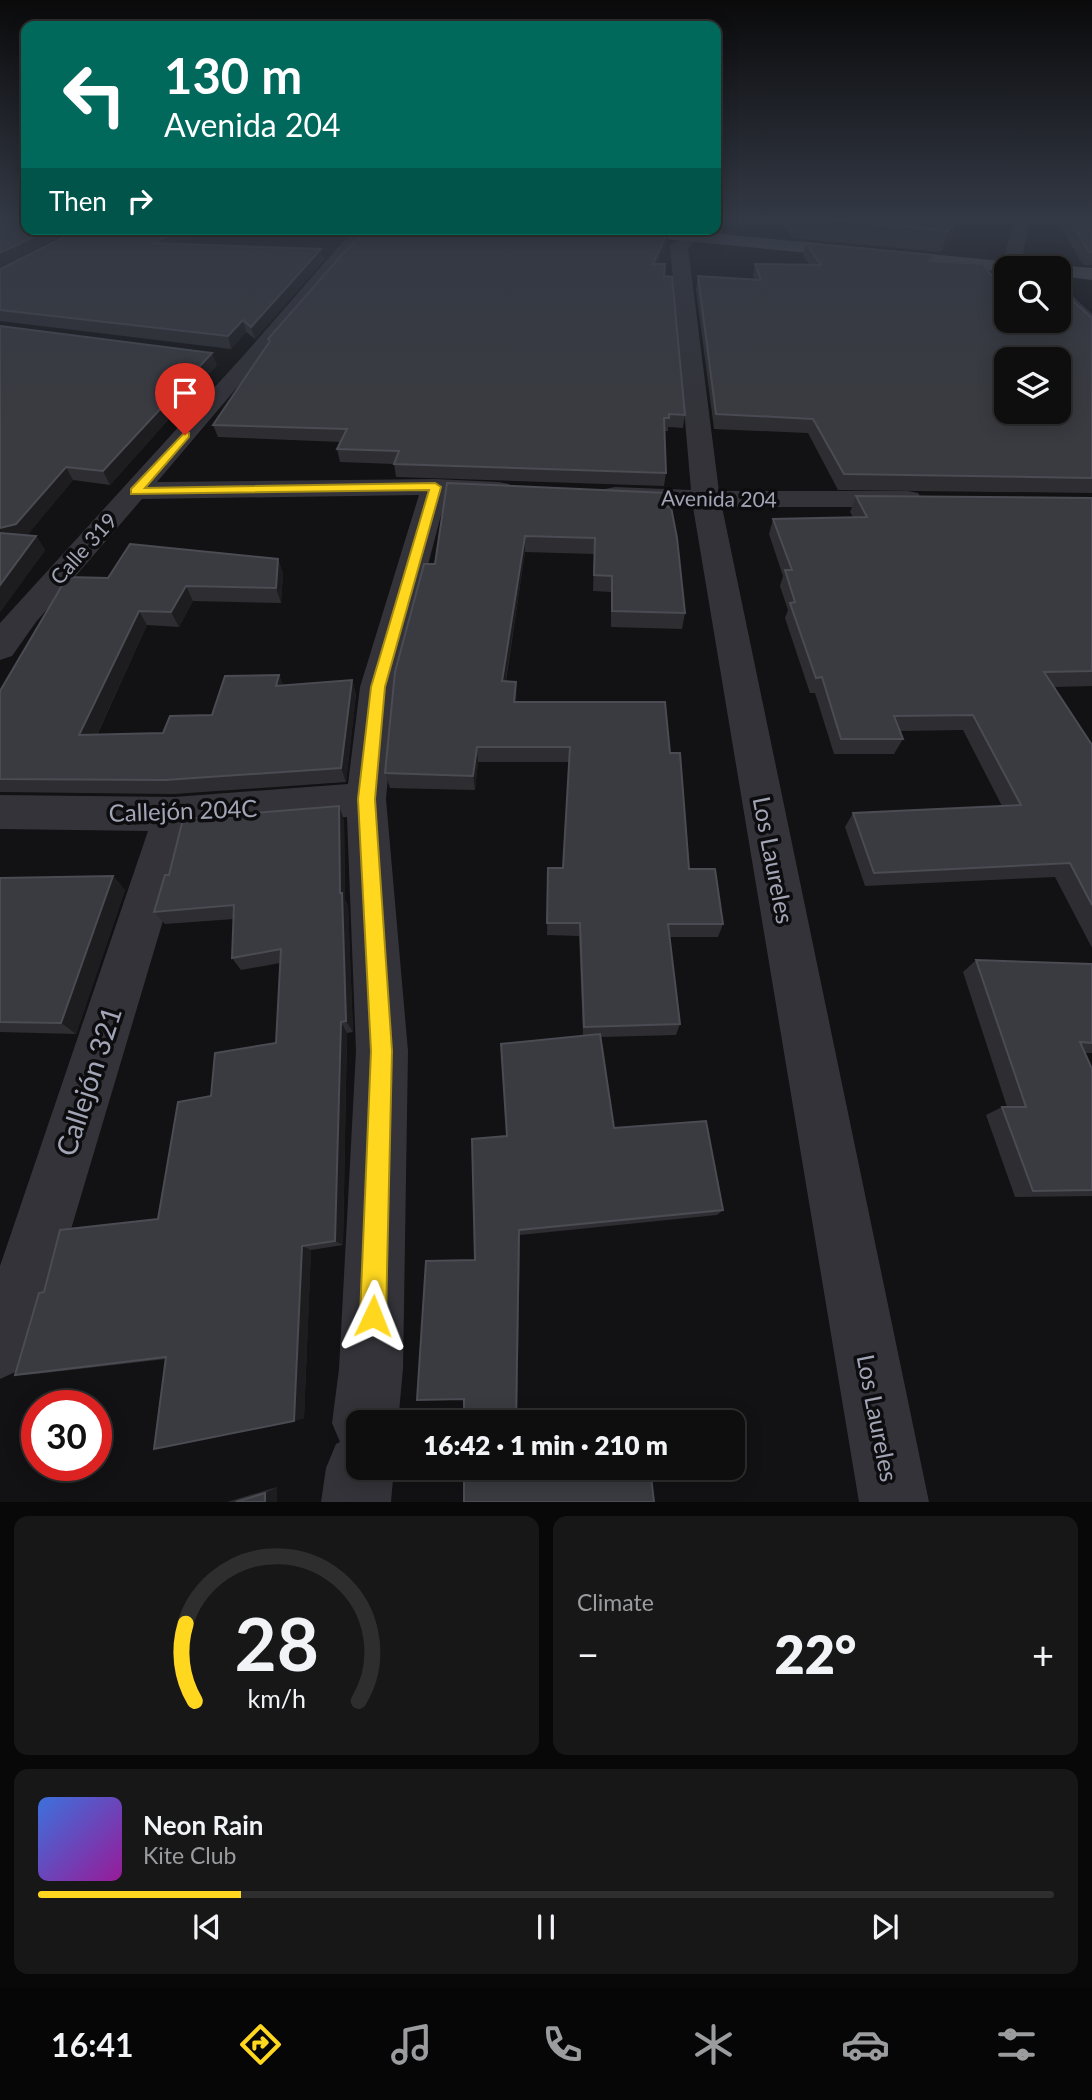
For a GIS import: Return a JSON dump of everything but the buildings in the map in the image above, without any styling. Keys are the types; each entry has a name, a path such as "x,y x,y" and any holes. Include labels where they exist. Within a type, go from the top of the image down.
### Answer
{"street":[{"name":"Calle 319","path":"0,648 23,614 312,289"},
{"name":"Los Laureles","path":"684,289 706,499 894,1502"},
{"path":"1071,305 1092,325"},
{"path":"225,357 251,360"},
{"path":"366,1410 371,1369 382,1051 366,799 378,687 435,487"},
{"path":"135,491 435,487 530,491"},
{"name":"Avenida 204","path":"584,494 706,499 932,499"},
{"name":"Callejón 204C","path":"0,812 174,814 366,799"},
{"name":"Callejón 321","path":"0,1348 16,1310 174,814"},
{"path":"356,1502 359,1480"}],"route":[{"path":"185,435 135,491 435,487 378,687 366,799 382,1051 373,1316"}]}
